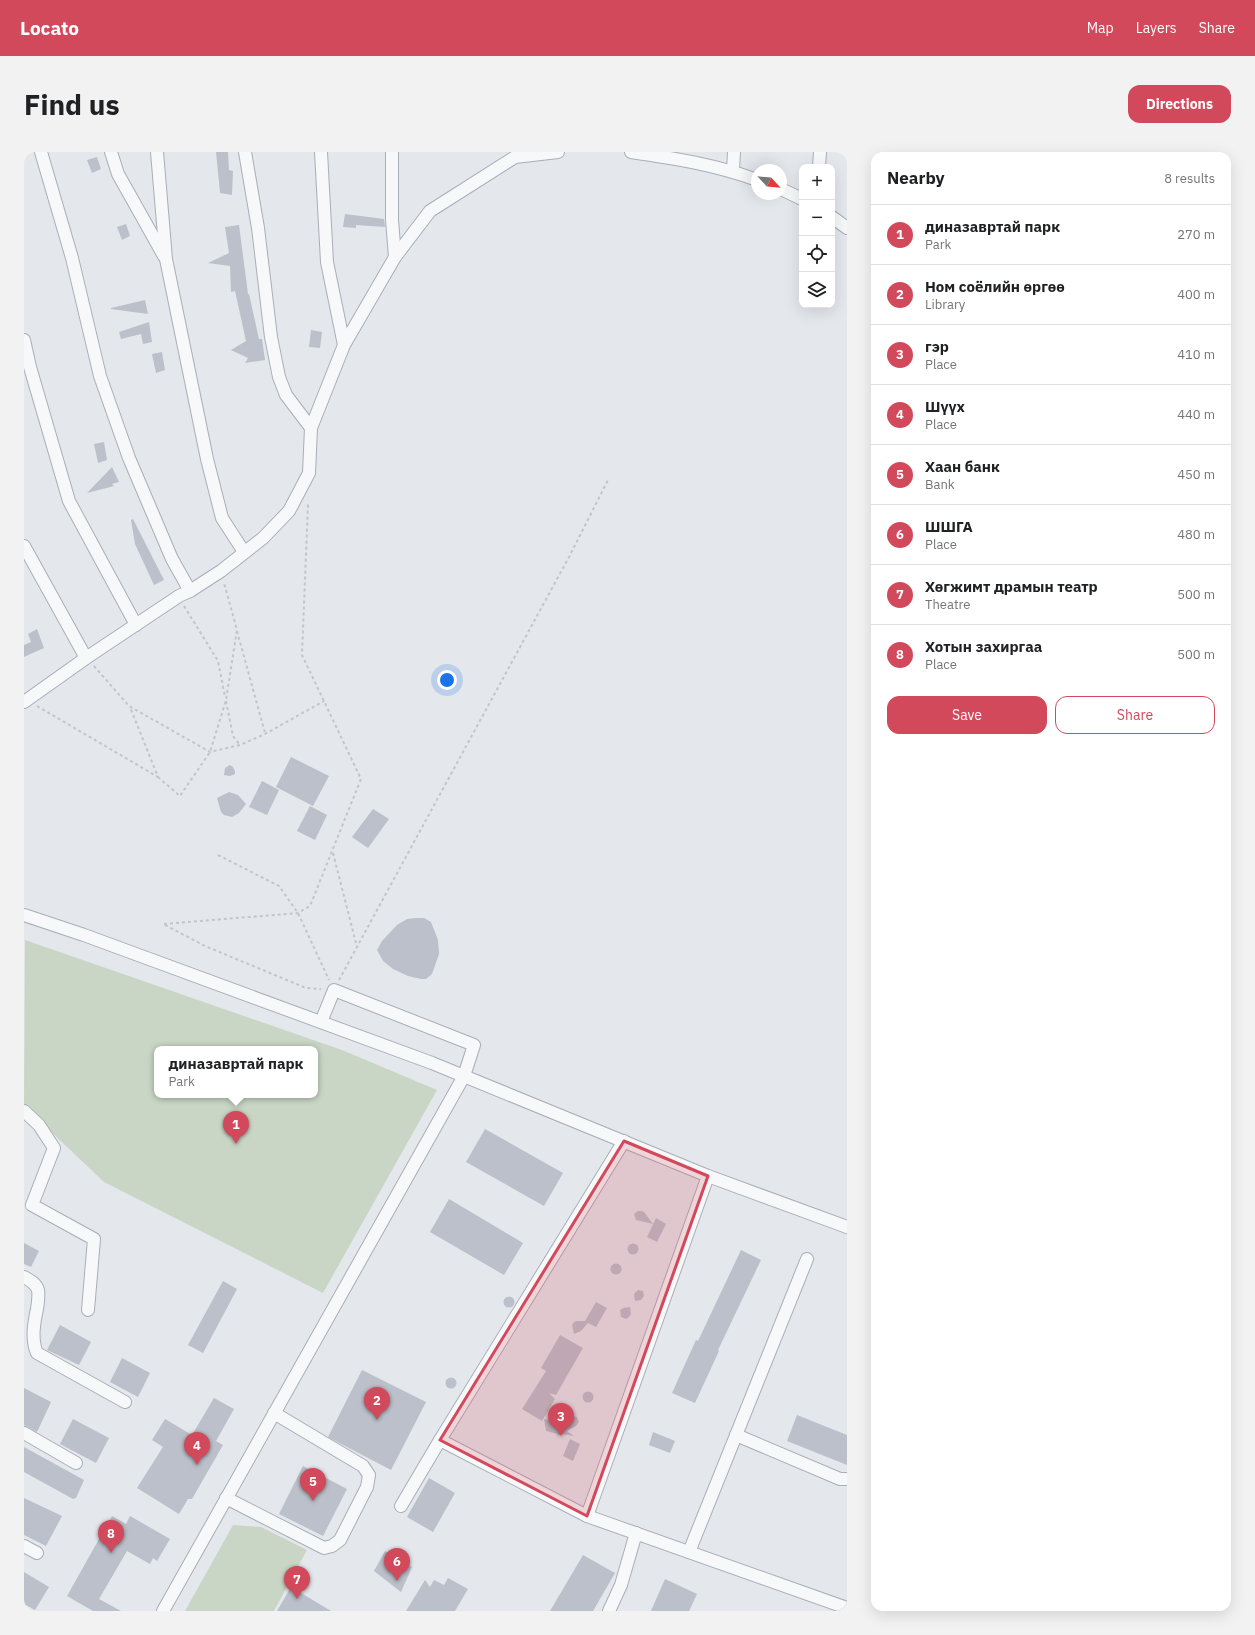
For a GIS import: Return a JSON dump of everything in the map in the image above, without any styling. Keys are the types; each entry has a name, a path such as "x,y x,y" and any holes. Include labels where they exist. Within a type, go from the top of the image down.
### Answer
{"street":[{"path":"41,152 72,258 100,376 129,458 172,559 184,594"},
{"path":"111,152 118,174 166,259"},
{"path":"157,152 166,259 207,459 222,518 244,552"},
{"path":"245,152 258,228 271,337 279,377 286,395 312,428"},
{"path":"321,152 327,262 344,345"},
{"path":"392,152 392,220 395,257"},
{"path":"25,701 86,658 221,571 263,538 289,511 309,473 312,428 344,345 395,257 430,211 513,155 558,152"},
{"path":"631,152 654,154 733,171 751,178"},
{"path":"733,171 734,152"},
{"path":"819,164 820,152"},
{"path":"787,192 799,198"},
{"path":"835,220 847,228"},
{"path":"24,340 69,501 136,626"},
{"path":"24,546 86,658"},
{"path":"24,915 321,1022 464,1076 708,1176 847,1227"},
{"path":"163,1611 464,1076 474,1045 334,990 321,1022"},
{"path":"24,1111 39,1125 54,1148 32,1205 94,1240 88,1310"},
{"path":"401,1506 624,1141"},
{"path":"587,1516 708,1176"},
{"path":"689,1552 807,1259"},
{"path":"24,1277 30,1280 38,1289 34,1324 34,1343 37,1353 125,1402"},
{"path":"226,1498 324,1548 332,1546 340,1540 367,1487 369,1475 363,1466 274,1413"},
{"path":"24,1433 76,1463"},
{"path":"736,1435 840,1479 847,1479"},
{"path":"440,1440 587,1516 847,1608"},
{"path":"609,1611 621,1585 636,1533"},
{"path":"24,1546 37,1553"}],"path":[{"path":"334,990 569,557 609,478"},
{"path":"308,504 302,655 361,779 310,906 298,913 164,924 204,946 306,988 334,990"},
{"path":"221,571 265,734"},
{"path":"184,594 218,662 233,736 240,745"},
{"path":"25,701 158,777 180,796 210,752 226,700 237,630"},
{"path":"86,658 129,706 210,752 240,745 265,734 324,701"},
{"path":"129,706 158,777"},
{"path":"332,852 358,947"},
{"path":"218,855 279,886 298,913 334,990"}],"highlighted area":[{"path":"624,1141 708,1176 587,1516 440,1440"}],"green space":[{"path":"25,940 342,1050 437,1090 323,1293 104,1182 24,1106"},
{"path":"233,1525 261,1527 307,1550 274,1611 185,1611"}],"building":[{"path":"216,152 228,152 229,170 233,171 232,195 220,193"},
{"path":"97,157 101,169 92,173 87,160"},
{"path":"345,214 384,219 385,227 356,225 356,228 343,227"},
{"path":"126,224 130,236 122,240 117,227"},
{"path":"239,225 248,294 259,339 262,339 265,360 245,363 248,358 231,350 246,341 235,291 231,292 230,266 208,263 229,253 225,227"},
{"path":"145,300 148,314 111,309 111,308"},
{"path":"149,322 152,342 143,344 141,334 121,339 119,332"},
{"path":"311,330 322,332 320,348 309,347"},
{"path":"162,352 165,370 156,373 152,354"},
{"path":"104,442 107,460 98,463 94,444"},
{"path":"112,467 119,482 112,484 114,486 87,493"},
{"path":"133,519 164,580 154,585 135,544 131,520"},
{"path":"37,629 44,648 24,657 24,645 31,642 28,634"},
{"path":"291,757 329,776 313,806 276,787"},
{"path":"230,765 233,767 235,774 230,776 224,775 225,768"},
{"path":"262,781 279,790 267,815 249,807"},
{"path":"229,792 238,795 246,804 239,813 232,817 224,815 221,812 217,798"},
{"path":"310,806 327,815 315,840 297,831"},
{"path":"373,809 389,819 368,848 352,837"},
{"path":"424,918 431,922 438,940 439,954 432,974 426,979 408,976 393,969 383,961 377,950 382,941 397,925 407,919"},
{"path":"485,1129 563,1173 544,1206 466,1162"},
{"path":"449,1199 523,1243 504,1275 430,1232"},
{"path":"638,1211 644,1212 653,1224 636,1220 634,1214"},
{"path":"656,1218 666,1224 657,1242 647,1237"},
{"path":"24,1243 39,1251 31,1267 24,1264"},
{"path":"633,1243 637,1245 639,1249 637,1253 633,1255 629,1253 627,1249 629,1245"},
{"path":"741,1250 761,1260 718,1350 719,1351 695,1403 672,1393 696,1340 698,1341"},
{"path":"616,1263 620,1265 622,1269 620,1273 616,1275 612,1273 610,1269 612,1265"},
{"path":"223,1281 237,1289 203,1353 188,1345"},
{"path":"638,1290 643,1291 644,1296 641,1300 635,1301 634,1294"},
{"path":"509,1296 513,1298 515,1302 513,1306 509,1308 505,1306 503,1302 505,1298"},
{"path":"596,1302 607,1308 596,1327 588,1323 581,1331 574,1334 572,1325 574,1322 585,1321"},
{"path":"630,1307 631,1314 629,1317 626,1319 621,1317 620,1310"},
{"path":"60,1325 91,1342 79,1365 47,1350"},
{"path":"560,1335 583,1348 556,1395 549,1393 555,1399 542,1421 522,1409 546,1371 541,1368"},
{"path":"122,1358 150,1373 138,1397 110,1382"},
{"path":"362,1370 426,1402 391,1470 328,1437"},
{"path":"451,1377 455,1379 457,1383 455,1387 451,1389 447,1387 445,1383 447,1379"},
{"path":"24,1388 51,1402 37,1432 24,1425"},
{"path":"588,1391 592,1393 594,1397 592,1401 588,1403 584,1401 582,1397 584,1393"},
{"path":"214,1398 234,1409 216,1441 223,1445 192,1499 188,1499 179,1514 137,1488 163,1447 152,1440 165,1419 192,1435"},
{"path":"797,1415 847,1435 847,1465 787,1441"},
{"path":"569,1417 577,1417 579,1422 576,1426 567,1431 574,1436 561,1434 557,1436 558,1434 546,1431 544,1419 554,1422 562,1428"},
{"path":"73,1419 109,1438 96,1463 60,1444"},
{"path":"653,1432 675,1441 670,1453 649,1445"},
{"path":"570,1439 580,1444 573,1461 563,1456"},
{"path":"24,1447 84,1480 76,1498 73,1499 24,1472"},
{"path":"303,1466 347,1489 323,1536 279,1514"},
{"path":"429,1478 455,1493 433,1532 407,1517"},
{"path":"24,1498 62,1516 46,1546 24,1535"},
{"path":"112,1516 126,1524 130,1516 170,1539 157,1561 153,1558 150,1564 127,1551 99,1599 121,1611 93,1611 67,1596"},
{"path":"385,1551 412,1567 401,1592 374,1571"},
{"path":"583,1555 615,1573 593,1611 550,1611"},
{"path":"24,1572 49,1587 35,1610 24,1604"},
{"path":"448,1578 468,1589 455,1611 406,1611 425,1580 430,1587 434,1580 444,1585"},
{"path":"665,1579 697,1594 689,1611 651,1611"},
{"path":"291,1587 331,1611 277,1611"}],"place":[{"name":"диназавртай парк","path":"236,1144"},
{"name":"Ном соёлийн өргөө","path":"377,1420"},
{"name":"гэр","path":"561,1436"},
{"name":"Шүүх","path":"197,1465"},
{"name":"Хаан банк","path":"313,1501"},
{"name":"Хотын захиргаа","path":"111,1553"},
{"name":"ШШГА","path":"397,1581"},
{"name":"Хөгжимт драмын театр","path":"297,1599"}]}
